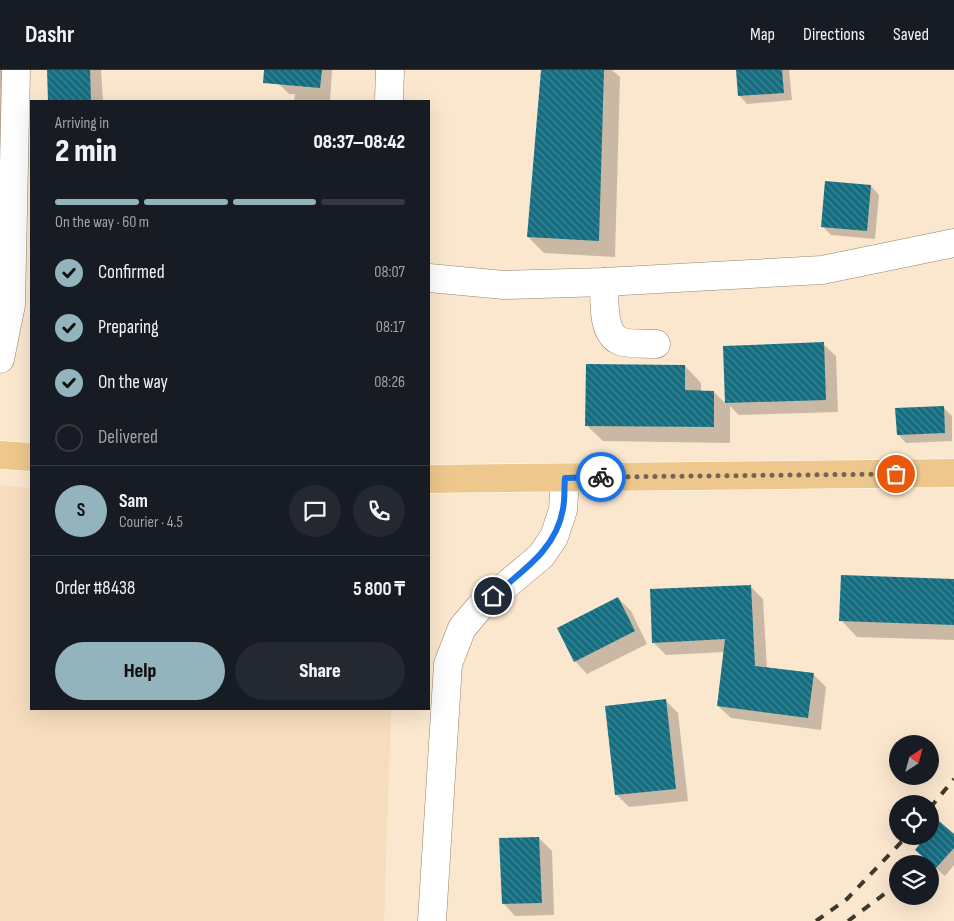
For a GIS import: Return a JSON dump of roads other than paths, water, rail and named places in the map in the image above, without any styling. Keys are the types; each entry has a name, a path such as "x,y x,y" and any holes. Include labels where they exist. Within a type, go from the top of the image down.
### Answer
{"main road":[{"path":"0,455 30,457"},
{"path":"430,479 954,473"}],"street":[{"path":"0,359 11,305 16,70"},
{"path":"389,100 390,70"},
{"path":"430,278 504,285 604,282 822,270 954,243"},
{"path":"604,282 606,323 611,332 621,341 656,344"},
{"path":"432,921 448,664 462,628 467,621 479,608 541,556 554,537 563,510 565,478"}],"railway":[{"path":"939,797 954,779"},
{"path":"816,921 847,899 898,845"},
{"path":"848,921 889,891"}]}
